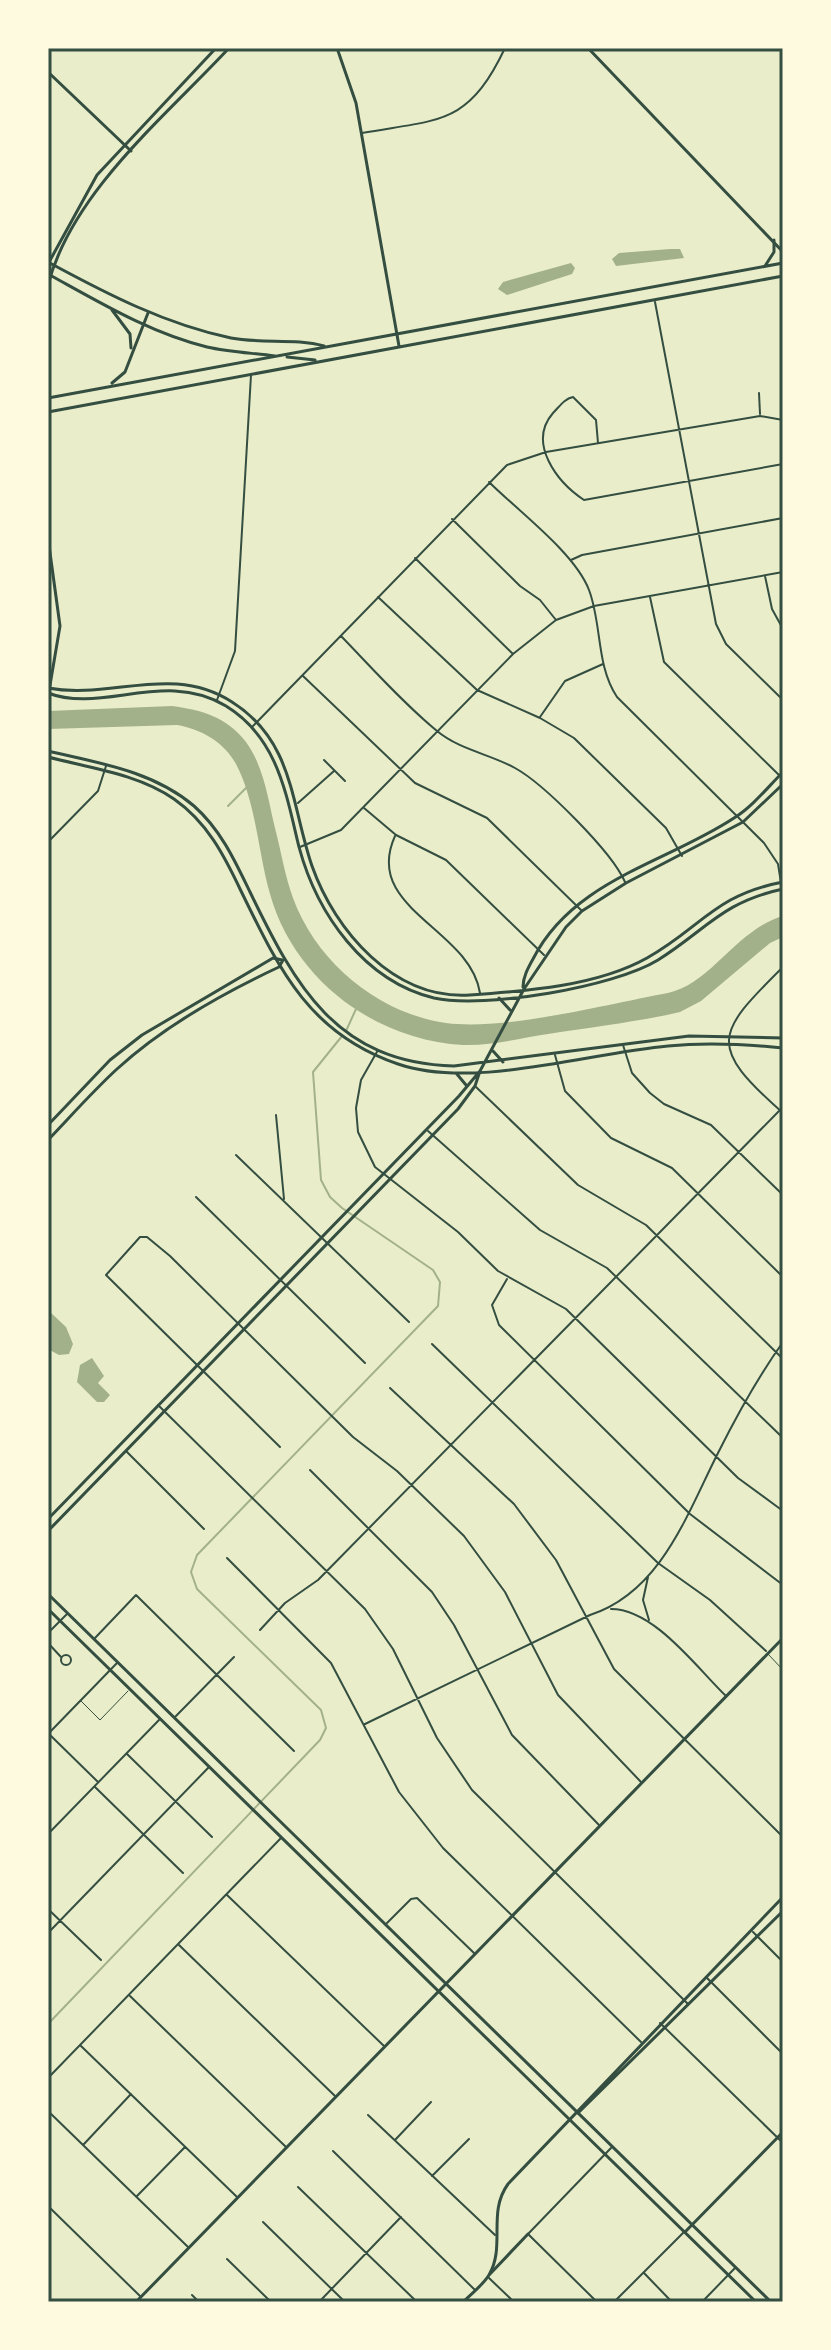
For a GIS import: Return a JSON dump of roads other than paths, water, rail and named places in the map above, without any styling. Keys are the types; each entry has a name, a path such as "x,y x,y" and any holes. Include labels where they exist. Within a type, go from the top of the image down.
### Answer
{"main road":[{"path":"216,48 97,175 48,263 148,313 234,339 328,347"},
{"path":"48,285 49,275 94,196 131,151 229,48"},
{"path":"337,48 351,83 362,133 399,346"},
{"path":"588,48 783,252"},
{"path":"48,72 131,151"},
{"path":"171,96 178,101"},
{"path":"765,267 774,252 774,240"},
{"path":"48,398 783,263"},
{"path":"49,275 179,339 232,351 319,361"},
{"path":"48,412 783,276"},
{"path":"653,287 655,300"},
{"path":"600,297 602,309"},
{"path":"109,307 130,334 131,352"},
{"path":"547,307 549,319"},
{"path":"108,386 125,372 148,313"},
{"path":"232,351 234,339"},
{"path":"249,361 251,373"},
{"path":"48,538 60,626 49,692"},
{"path":"48,613 48,635"},
{"path":"49,692 167,682 198,686 219,695 256,723 280,755 298,803 306,845 329,903 373,959 413,984 451,994 524,989 605,975 659,951 723,902 782,882"},
{"path":"49,692 83,697 167,690 217,701 251,728 281,773 299,847 310,880 328,915 354,950 373,968 397,984 426,996 455,1001 499,998 602,983 658,960 731,906 782,890"},
{"path":"48,751 106,765 163,784 211,824 241,873 283,960 313,1002 342,1028 378,1049 438,1066 484,1065 689,1036 783,1038"},
{"path":"48,757 160,790 200,821 221,850 273,958 305,1005 350,1042 374,1055 416,1069 456,1073 667,1046 783,1048"},
{"path":"524,989 526,973 538,949 577,905 622,875 679,849 737,817 782,778"},
{"path":"48,1519 467,1086 484,1065 544,955 582,911 626,883 743,822 782,778"},
{"path":"160,790 163,784"},
{"path":"234,877 241,873"},
{"path":"48,1125 110,1060 165,1019 273,958 283,960"},
{"path":"48,1140 118,1068 171,1028 279,967 283,960"},
{"path":"535,975 545,985"},
{"path":"221,988 225,995"},
{"path":"499,998 510,1013"},
{"path":"165,1019 171,1028"},
{"path":"492,1048 503,1062"},
{"path":"48,1531 432,1135 475,1086 480,1071"},
{"path":"456,1073 465,1079 467,1086"},
{"path":"71,1495 73,1505"},
{"path":"48,1594 771,2302"},
{"path":"48,1609 756,2302"},
{"path":"136,2302 783,1638"},
{"path":"87,1647 94,1639"},
{"path":"160,1719 174,1718"},
{"path":"209,1767 213,1756"},
{"path":"281,1838 289,1830"},
{"path":"319,1876 327,1868"},
{"path":"577,2114 616,2067 783,1897"},
{"path":"488,2277 495,2255 496,2208 503,2191 570,2120 622,2073 758,1937 783,1909 778,1902"},
{"path":"770,1910 777,1917"},
{"path":"365,1921 373,1913"},
{"path":"488,2040 495,2033"},
{"path":"616,2067 622,2073"},
{"path":"536,2087 543,2080"},
{"path":"684,2232 783,2132"},
{"path":"463,2302 528,2234"},
{"path":"495,2255 507,2256"}],"street":[{"path":"362,133 426,121 463,109 483,91 505,48"},
{"path":"655,300 716,624 726,644 783,700"},
{"path":"217,701 235,651 251,373"},
{"path":"759,393 760,416"},
{"path":"598,443 596,420 573,397 567,399 545,423 546,452 556,474 584,500 783,464"},
{"path":"251,728 488,481 514,461 546,452 760,416 783,420"},
{"path":"488,481 570,560 586,581 609,683 623,704 743,822 774,857 782,890"},
{"path":"570,560 582,555 783,518"},
{"path":"451,519 520,586 545,605 556,620"},
{"path":"415,558 513,654"},
{"path":"299,847 333,835 513,654 556,620 594,606 783,572"},
{"path":"765,575 772,609 783,629"},
{"path":"378,596 477,690 540,718 584,748 666,828 682,856"},
{"path":"649,596 664,662 782,778"},
{"path":"340,636 437,731 525,775 610,856 626,883"},
{"path":"540,718 565,681 604,664"},
{"path":"302,675 400,770 432,793 487,818 582,911"},
{"path":"324,760 345,781"},
{"path":"48,842 95,796 106,765"},
{"path":"298,803 334,771"},
{"path":"363,807 396,835 446,860 544,955"},
{"path":"396,835 387,857 391,881 471,967 480,994"},
{"path":"260,1630 280,1609 327,1571 782,1112 737,1068 730,1036 735,1015 783,967"},
{"path":"623,1044 632,1073 650,1093 664,1104 702,1118 783,1195"},
{"path":"378,1049 359,1088 356,1122 365,1151 383,1175 451,1227 508,1278 551,1299 575,1318 716,1456 753,1490 783,1511"},
{"path":"555,1055 568,1095 611,1138 659,1159 699,1193 783,1277"},
{"path":"475,1086 572,1181 638,1218 783,1359"},
{"path":"276,1115 284,1200"},
{"path":"427,1130 488,1180 540,1230 586,1253 617,1277 783,1438"},
{"path":"236,1155 409,1322"},
{"path":"196,1197 365,1363"},
{"path":"280,1447 106,1275 140,1237 147,1237 337,1421 412,1485 486,1563 567,1706 641,1782"},
{"path":"508,1278 493,1300 492,1314 499,1325 690,1514 783,1585"},
{"path":"364,1724 609,1609 649,1576 690,1514 716,1456 783,1342"},
{"path":"432,1344 658,1563 710,1600 768,1653"},
{"path":"390,1388 452,1443 529,1521 556,1560 614,1669 783,1837"},
{"path":"158,1405 365,1609 384,1635 448,1757 472,1790 689,2005"},
{"path":"126,1450 204,1529"},
{"path":"310,1470 441,1604 512,1735 599,1825"},
{"path":"227,1558 331,1663 381,1761 417,1818 647,2047"},
{"path":"649,1576 643,1600 649,1621"},
{"path":"94,1639 136,1595 294,1751"},
{"path":"609,1609 632,1612 649,1621 726,1696"},
{"path":"48,1633 67,1613"},
{"path":"48,1643 62,1657"},
{"path":"174,1718 234,1657"},
{"path":"98,1782 48,1733 117,1662"},
{"path":"48,1834 160,1719"},
{"path":"126,1753 212,1837"},
{"path":"48,1933 209,1767"},
{"path":"94,1787 183,1873"},
{"path":"48,2078 281,1838"},
{"path":"227,1894 384,2046"},
{"path":"385,1925 411,1899 417,1898 474,1953"},
{"path":"48,1909 101,1960"},
{"path":"750,1930 783,1962"},
{"path":"178,1945 335,2096"},
{"path":"705,1977 783,2054"},
{"path":"129,1995 286,2147"},
{"path":"660,2023 783,2143"},
{"path":"80,2045 237,2197"},
{"path":"83,2145 131,2094"},
{"path":"394,2141 431,2102"},
{"path":"48,2111 188,2248"},
{"path":"368,2115 495,2235"},
{"path":"431,2177 469,2139"},
{"path":"136,2197 185,2147"},
{"path":"597,2302 528,2234 612,2147"},
{"path":"333,2151 475,2290"},
{"path":"298,2187 417,2302"},
{"path":"48,2206 141,2297"},
{"path":"319,2302 401,2217"},
{"path":"263,2222 345,2302"},
{"path":"614,2302 684,2232"},
{"path":"227,2259 271,2302"},
{"path":"702,2302 736,2268"},
{"path":"644,2272 672,2302"},
{"path":"488,2277 514,2302"},
{"path":"192,2295 199,2302"},
{"path":"48,2298 52,2302"}],"lane":[{"path":"768,1653 783,1670"},
{"path":"80,1700 100,1720 129,1689"}],"waterway":[{"path":"228,806 247,787"},
{"path":"346,1031 356,1009"},
{"path":"48,2024 320,1740 326,1728 321,1710 197,1589 191,1572 197,1555 438,1306 440,1282 433,1270 342,1208 330,1197 321,1180 313,1072 342,1036"}]}
